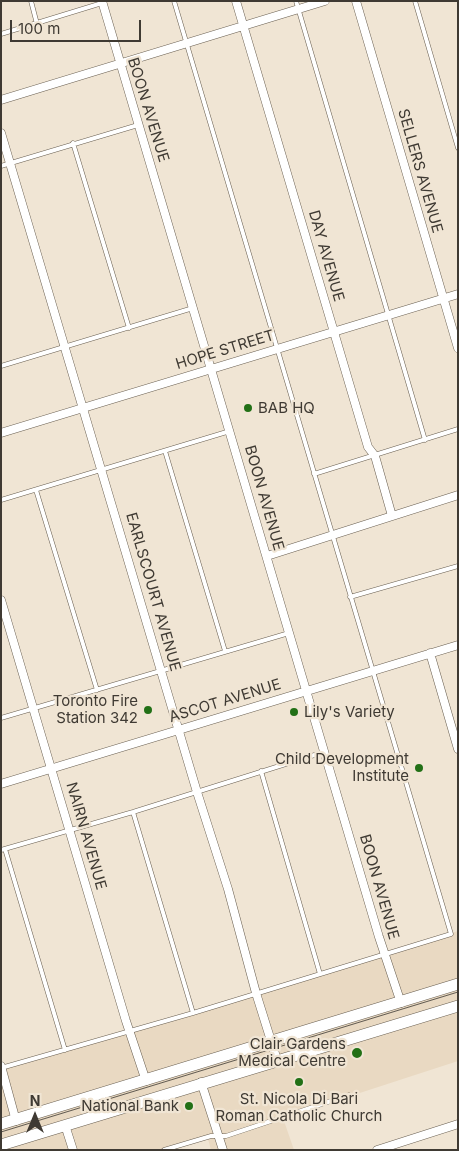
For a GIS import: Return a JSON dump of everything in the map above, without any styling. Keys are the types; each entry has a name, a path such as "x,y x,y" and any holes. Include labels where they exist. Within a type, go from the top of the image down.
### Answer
{"main road":[{"path":"1,1124 16,1121 458,984"},
{"path":"1,1145 201,1082 458,1006"}],"street":[{"name":"DAY AVENUE","path":"236,1 368,447 375,456 392,516"},
{"path":"1,100 244,26 297,5 325,1"},
{"name":"SELLERS AVENUE","path":"356,1 458,348"},
{"name":"BOON AVENUE","path":"102,2 324,752 401,1003"},
{"name":"EARLSCOURT AVENUE","path":"1,133 197,792 228,889 256,993 277,1060"},
{"name":"HOPE STREET","path":"1,433 388,313 458,294"},
{"path":"267,556 458,495"},
{"name":"NAIRN AVENUE","path":"1,600 129,1030 146,1080"},
{"name":"ASCOT AVENUE","path":"1,784 458,645"},
{"path":"430,652 458,748"},
{"path":"1,1067 16,1121"},
{"path":"201,1082 222,1150"},
{"path":"377,1150 458,1124"},
{"path":"65,1125 73,1150"}],"lane":[{"path":"31,1 37,24"},
{"path":"1,1067 193,1013 451,934 174,1"},
{"path":"415,1 458,148"},
{"path":"1,34 102,2"},
{"path":"297,5 425,440"},
{"path":"1,166 138,124"},
{"path":"73,143 129,328"},
{"path":"1,366 193,308"},
{"path":"314,474 458,429"},
{"path":"1,500 230,431"},
{"path":"165,451 225,651"},
{"path":"36,490 97,690"},
{"path":"350,597 458,566"},
{"path":"1,718 289,633"},
{"path":"65,1050 3,849 133,812 324,752"},
{"path":"261,771 320,974"},
{"path":"133,812 193,1013"},
{"path":"164,1150 211,1136 219,1137 269,1123 282,1116 349,1095"}],"shaded area":[{"path":"458,931 458,1061 283,1118 294,1150 211,1150 208,1139 172,1150 1,1150 1,1070"}],"tram line":[{"path":"1,1132 458,992"}],"place":[{"name":"BAB HQ","path":"248,408"},
{"name":"Toronto Fire Station 342","path":"148,710"},
{"name":"Lily's Variety","path":"294,712"},
{"name":"Child Development Institute","path":"419,768"},
{"name":"Clair Gardens Medical Centre","path":"357,1053"},
{"name":"St. Nicola Di Bari Roman Catholic Church","path":"299,1082"},
{"name":"National Bank","path":"189,1106"}]}
